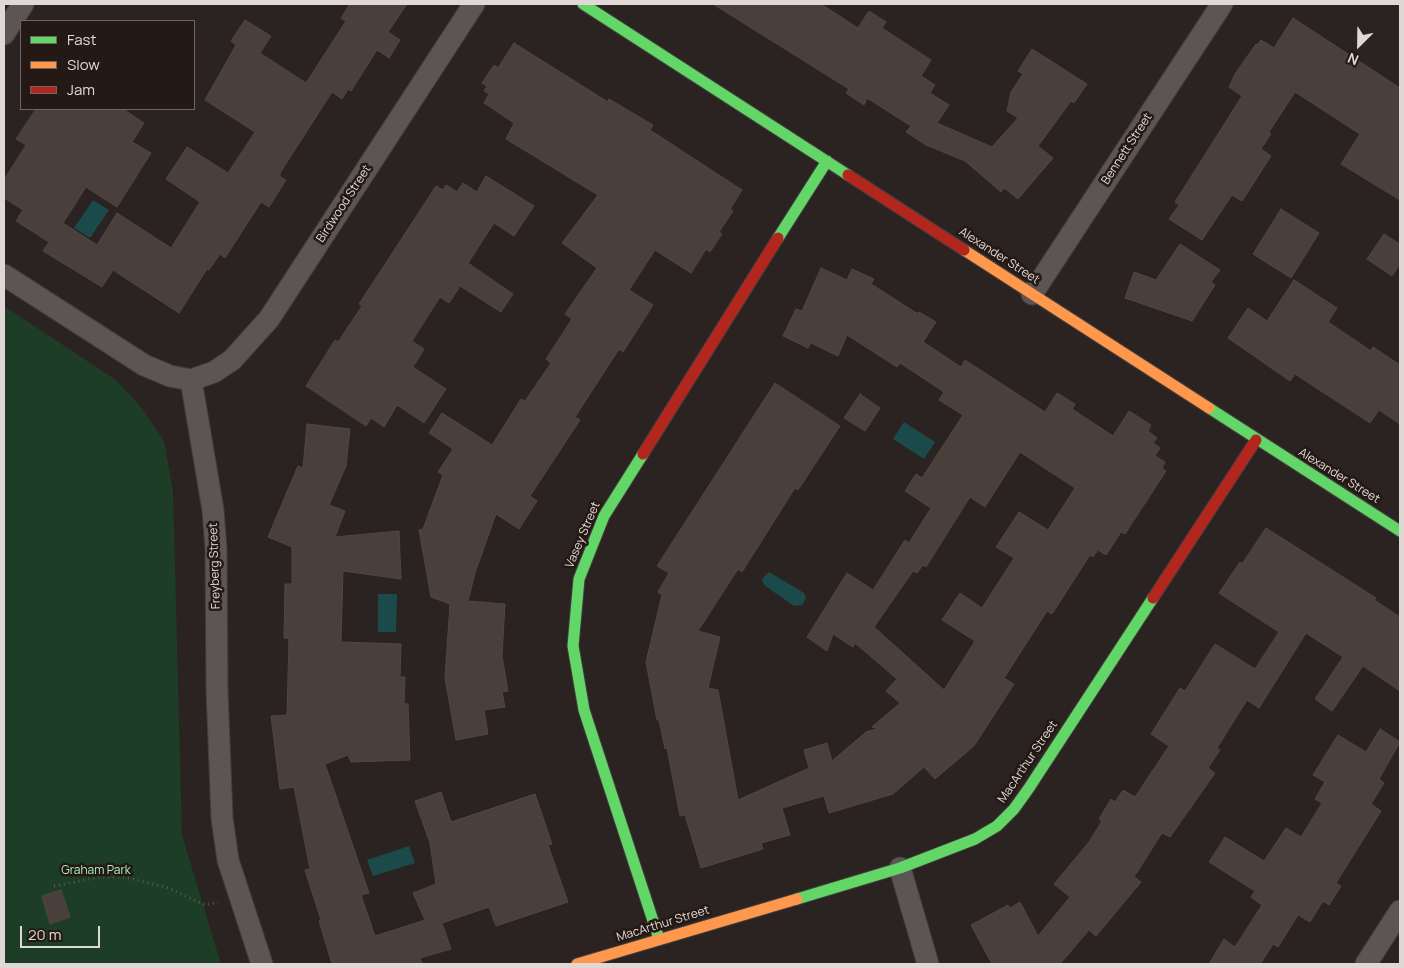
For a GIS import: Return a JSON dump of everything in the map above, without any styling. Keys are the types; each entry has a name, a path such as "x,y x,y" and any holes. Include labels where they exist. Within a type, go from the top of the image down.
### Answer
{"street":[{"path":"4,34 23,4"},
{"name":"Birdwood Street","path":"191,380 214,372 232,360 270,319 474,4"},
{"name":"Alexander Street","path":"583,4 1256,440 1400,531"},
{"name":"Bennett Street","path":"1032,294 1222,4"},
{"name":"Vasey Street","path":"659,940 584,710 573,646 579,579 604,516 827,161"},
{"path":"4,275 144,365 170,376 191,380"},
{"name":"Freyberg Street","path":"191,380 213,510 216,549 217,690 222,818 228,860 238,896 262,964"},
{"name":"MacArthur Street","path":"576,964 900,868 975,839 997,826 1014,809 1256,440"},
{"path":"900,868 928,964"},
{"path":"1366,964 1400,911"}],"path":[{"path":"54,886 91,878 123,877 166,887 205,905 238,896"}],"green space":[{"name":"Graham Park","path":"4,306 116,380 142,408 164,441 173,491 182,835 221,964 4,964"}],"water":[{"path":"93,200 109,210 90,238 74,228"},
{"path":"904,422 935,442 924,459 893,439"},
{"path":"769,572 804,593 806,598 802,605 794,606 764,585 762,579"},
{"path":"378,594 397,594 396,632 378,632"},
{"path":"409,846 415,863 373,876 367,860"}],"building":[{"path":"350,4 407,4 388,32 400,40 389,58 377,50 351,91 348,89 342,99 332,92 280,173 280,177 286,180 269,207 261,202 225,258 220,254 209,270 207,269 179,313 113,270 102,287 43,251 49,242 16,221 23,210 4,198 4,180 26,145 16,139 35,110 124,110 144,123 132,142 151,153 117,207 86,187 63,223 97,245 117,213 171,248 200,202 166,179 187,147 228,173 255,132 205,100 236,45 231,41 245,20 271,36 260,53 306,83 346,21 341,18"},
{"path":"713,4 821,4 858,28 869,11 886,22 882,28 931,60 921,76 935,85 930,93 949,105 937,123 992,147 1018,118 1007,111 1011,92 1023,74 1018,71 1032,49 1087,84 1074,103 1071,101 1038,146 1053,158 1018,199 1004,188 1001,192 965,161 926,145 906,132 911,126 867,98 864,105 846,93 849,89"},
{"path":"1293,18 1400,88 1400,200 1341,164 1360,134 1295,92 1269,132 1271,134 1261,149 1271,156 1242,201 1232,195 1202,240 1169,219 1179,205 1175,202 1242,96 1229,87 1235,74 1256,44 1261,40 1274,48"},
{"path":"514,43 608,102 609,99 653,125 650,130 742,190 730,209 733,211 719,232 722,234 710,252 706,249 691,273 655,250 629,290 653,305 623,352 619,349 575,417 580,420 530,496 537,501 519,529 496,514 475,573 468,601 505,604 502,656 508,691 502,692 505,707 484,710 488,734 456,740 445,678 450,604 431,597 419,530 423,529 443,475 438,472 453,449 429,433 442,413 492,445 521,399 525,401 551,363 546,359 572,319 565,314 597,268 562,243 598,195 506,139 514,123 484,103 489,94 484,91 487,86 482,83 494,65 498,68"},
{"path":"486,176 534,206 514,236 494,223 468,263 513,294 501,312 460,286 449,303 440,297 412,341 424,349 413,367 446,389 424,423 397,405 384,427 371,418 366,426 306,386 335,340 338,342 362,306 359,304 436,186 443,190 446,185 457,192 463,183 477,192"},
{"path":"1281,209 1319,233 1291,278 1253,254"},
{"path":"1384,234 1400,244 1400,264 1392,276 1367,259"},
{"path":"1180,244 1220,270 1211,282 1215,285 1192,321 1125,298 1134,272 1156,280"},
{"path":"821,268 847,280 852,269 874,279 871,284 918,314 919,312 936,322 923,342 961,367 965,360 1045,412 1057,393 1075,404 1072,409 1113,436 1129,411 1151,425 1148,431 1157,438 1153,443 1160,448 1155,456 1165,462 1162,468 1166,471 1125,534 1121,532 1106,555 1098,550 1093,557 1090,555 1052,614 1047,611 1004,678 1014,684 974,746 935,779 924,767 893,794 829,813 824,796 782,808 790,835 761,843 763,849 701,868 685,815 680,816 667,748 665,749 659,720 657,720 646,662 662,595 658,592 669,573 657,566 775,383 840,426 798,490 795,488 742,572 738,569 698,631 720,637 708,688 718,690 738,800 809,768 804,750 827,743 832,761 866,732 879,728 872,727 900,703 886,691 897,679 855,643 853,647 833,634 827,651 807,637 847,573 873,590 905,540 909,543 931,508 905,491 916,474 922,478 963,415 939,400 944,392 900,363 897,367 847,335 838,356 811,343 808,348 783,336 796,309 802,311","holes":["1020,452 1075,488 1048,530 1019,512 996,547 1014,558 982,608 960,593 942,620 975,641 944,690 874,627 913,571 917,573 923,565 926,567 970,497 985,507"]},
{"path":"1294,280 1337,308 1328,322 1371,351 1373,347 1400,365 1400,424 1379,410 1370,423 1295,374 1290,381 1228,338 1248,308 1267,321"},
{"path":"860,394 880,408 865,431 844,418"},
{"path":"307,424 350,429 346,466 329,505 345,511 335,537 399,531 401,579 343,571 341,642 401,644 400,677 405,677 404,704 408,704 410,760 351,762 348,755 325,764 369,893 361,895 375,936 425,920 413,893 436,884 430,843 415,801 441,792 451,822 535,794 552,844 548,845 568,902 496,926 489,907 442,923 451,949 420,958 422,964 332,964 319,921 321,920 305,870 310,869 294,787 280,789 271,716 287,715 289,638 284,638 285,584 292,584 292,547 268,537 298,466 303,468"},
{"path":"1266,528 1376,598 1374,600 1400,617 1400,691 1363,666 1332,711 1315,699 1343,657 1306,633 1259,708 1247,700 1217,748 1220,750 1208,768 1215,773 1170,837 1162,833 1134,877 1141,882 1096,936 1089,930 1060,964 992,964 971,925 1008,905 1010,908 1020,902 1038,936 1070,897 1054,884 1089,842 1102,821 1099,819 1111,799 1115,802 1123,790 1135,797 1169,746 1151,734 1180,688 1185,691 1215,644 1255,669 1279,632 1219,593 1240,562 1242,564"},
{"path":"1380,729 1400,742 1379,779 1384,783 1371,804 1381,811 1336,883 1341,886 1329,905 1323,901 1310,922 1298,915 1278,947 1273,944 1261,963 1263,964 1209,964 1224,939 1235,947 1262,905 1251,897 1255,891 1209,862 1225,837 1264,861 1286,828 1301,837 1322,803 1315,799 1325,782 1313,775 1338,735 1366,752"},
{"path":"61,890 70,917 50,924 42,896"}],"traffic: fast":[{"path":"583,4 848,175"},
{"path":"778,238 827,161"},
{"path":"1209,408 1400,531"},
{"path":"643,454 604,516 579,579 573,646 584,710 659,939"},
{"path":"797,899 900,868 975,839 997,826 1014,809 1029,788 1153,598"}],"traffic: slow":[{"path":"964,250 1209,408"},
{"path":"577,964 797,899"}],"traffic: jam":[{"path":"848,175 964,250"},
{"path":"643,454 778,238"},
{"path":"1153,598 1256,440"}]}
